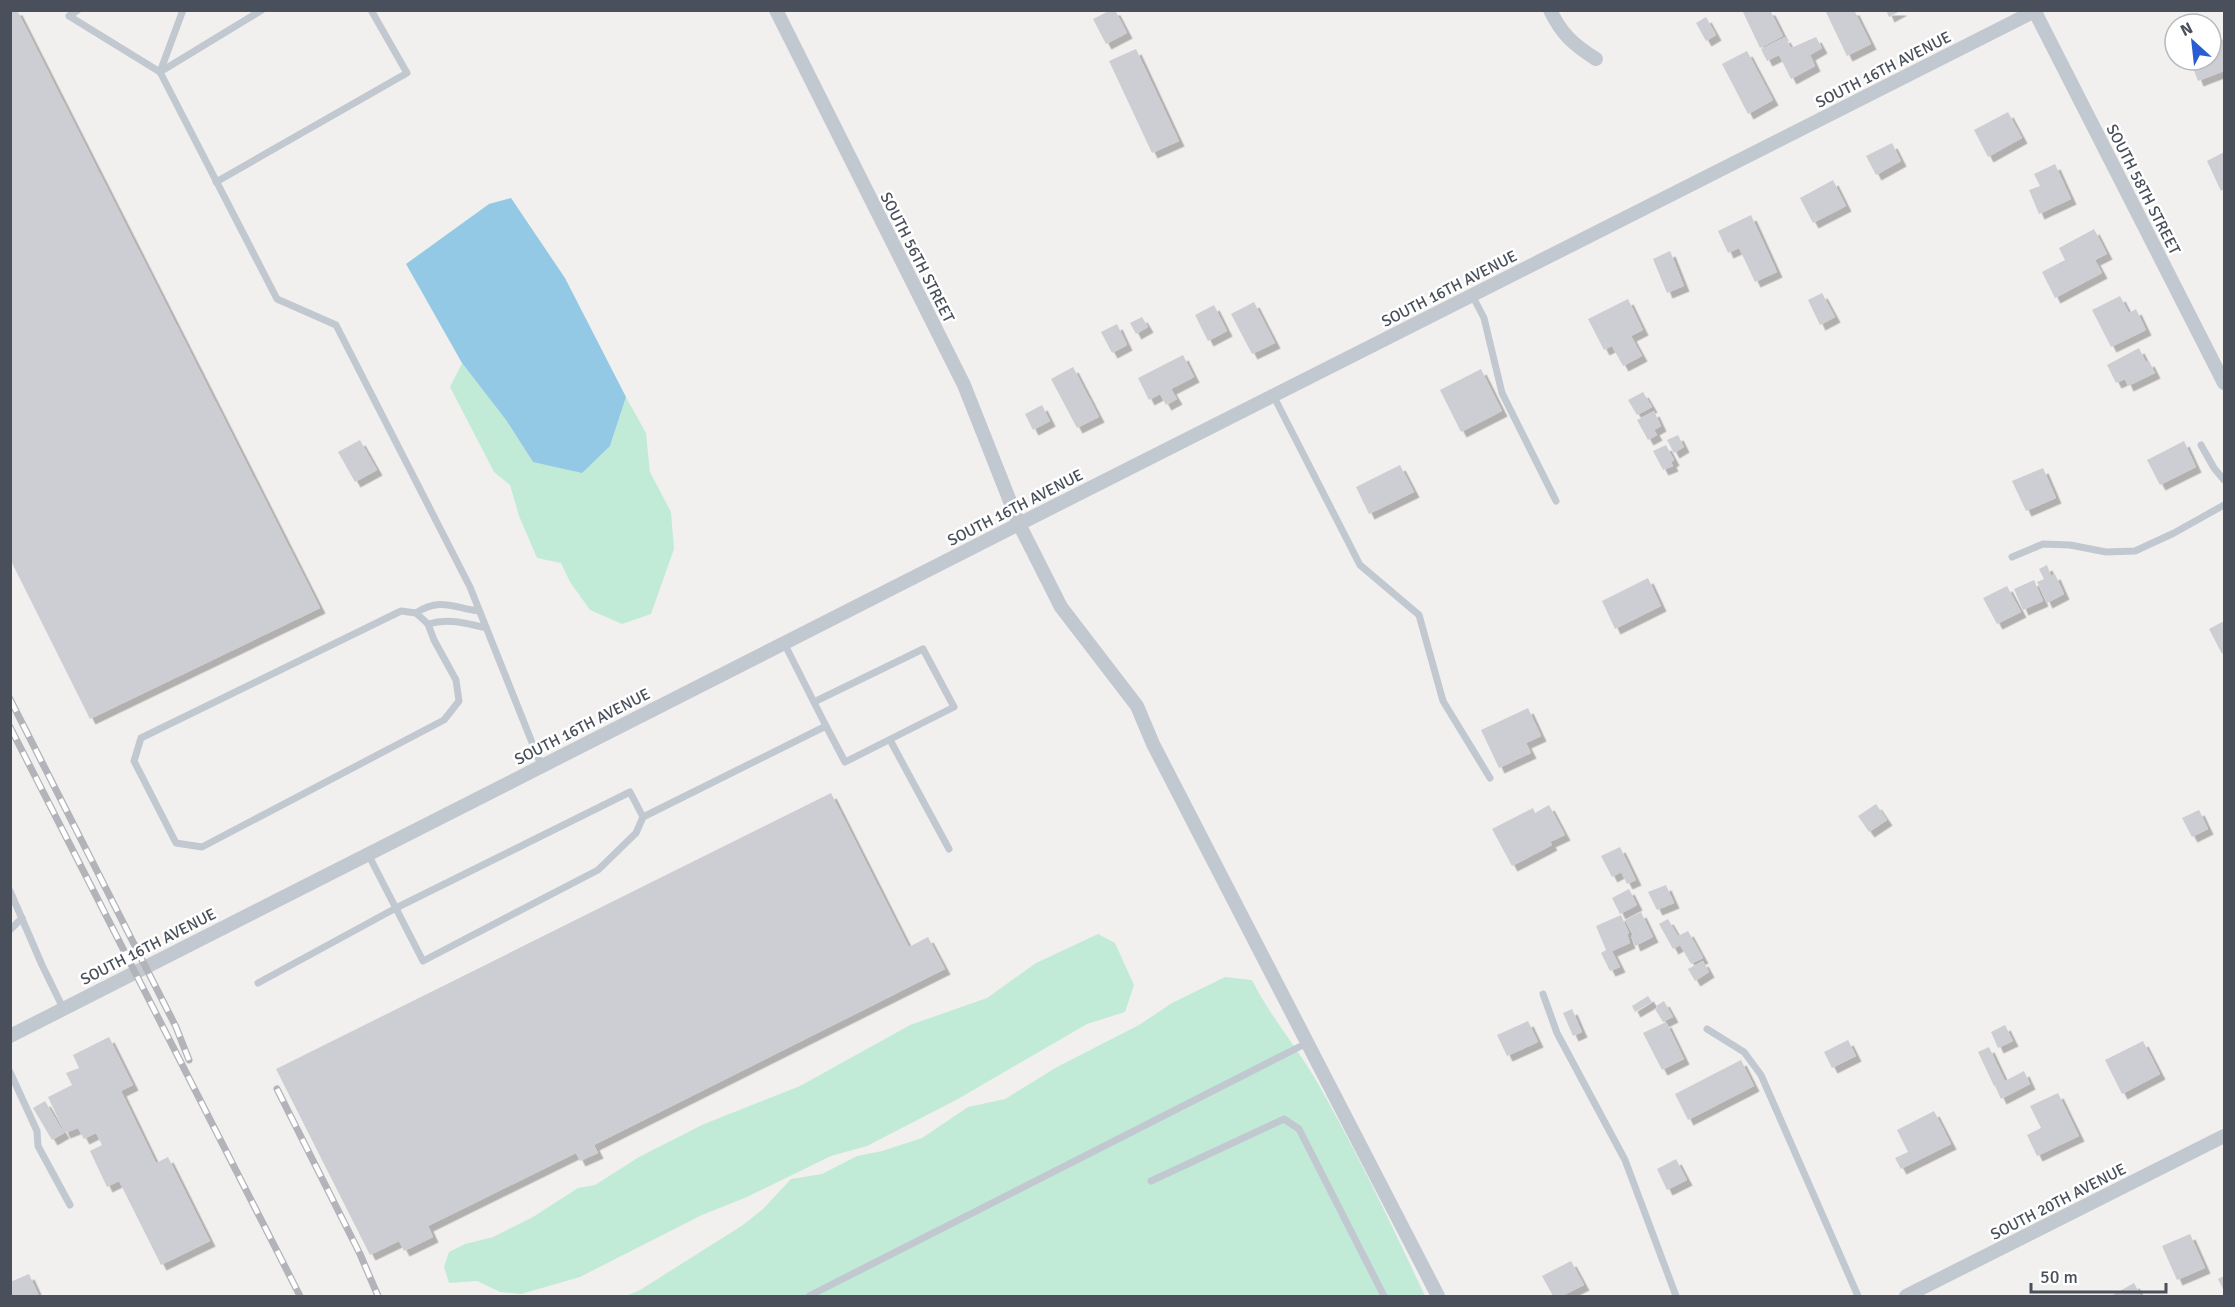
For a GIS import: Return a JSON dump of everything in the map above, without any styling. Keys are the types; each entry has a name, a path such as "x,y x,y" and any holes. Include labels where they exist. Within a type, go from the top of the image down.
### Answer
{"street":[{"name":"SOUTH 56TH STREET","path":"776,10 964,385 1019,524 1060,607 1137,706 1153,744 1438,1296"},
{"path":"1550,10 1556,24 1573,44 1596,59"},
{"name":"SOUTH 16TH AVENUE","path":"10,1035 2035,11"},
{"name":"SOUTH 58TH STREET","path":"2035,11 2224,383"},
{"name":"SOUTH 20TH AVENUE","path":"1906,1296 2224,1136"}],"lane":[{"path":"78,10 69,16 160,72 277,299 336,325 470,587 541,765"},
{"path":"160,72 183,10"},
{"path":"160,72 262,10"},
{"path":"216,182 407,73 371,10"},
{"path":"1472,295 1484,318 1502,393 1556,501"},
{"path":"1273,395 1360,565 1419,615 1443,701 1490,778"},
{"path":"2201,445 2224,480"},
{"path":"2012,557 2043,544 2070,545 2106,552 2134,551 2174,533 2224,505"},
{"path":"416,613 428,605 441,604 479,611"},
{"path":"401,611 416,613 428,624 456,680 459,701 444,720 202,847 176,843 134,761 141,738 401,611"},
{"path":"428,624 444,621 462,622 486,628"},
{"path":"784,643 826,726 845,762 954,707 923,648 814,702"},
{"path":"368,854 423,961 598,870 636,833 643,817 826,726"},
{"path":"890,740 949,849"},
{"path":"258,983 396,909 630,792 643,817"},
{"path":"10,891 63,1008"},
{"path":"10,930 22,918"},
{"path":"1543,994 1557,1033 1625,1160 1676,1296"},
{"path":"1707,1029 1744,1052 1761,1075 1858,1296"},
{"path":"809,1296 1307,1043"},
{"path":"10,1072 37,1131 38,1146 70,1205"},
{"path":"1151,1180 1284,1119 1299,1129 1384,1296"}],"green space":[{"path":"462,363 506,420 533,462 610,446 626,397 646,433 650,472 671,512 674,549 651,614 622,624 590,610 570,582 561,563 537,558 519,516 510,485 494,472 450,387"},
{"path":"1098,934 1115,943 1134,985 1125,1012 1087,1024 958,1099 867,1146 831,1156 747,1197 702,1215 580,1277 521,1294 500,1292 477,1281 449,1283 444,1267 449,1252 465,1244 493,1237 533,1217 578,1188 595,1185 639,1157 704,1124 800,1086 910,1025 987,998 1036,963"},
{"path":"1225,977 1252,980 1308,1067 1359,1160 1425,1296 626,1296 640,1290 743,1225 763,1209 791,1179 822,1174 857,1156 882,1151 922,1138 968,1107 1005,1099 1057,1067 1139,1025 1172,1003"}],"water":[{"path":"511,198 565,278 626,397 610,446 582,473 533,462 506,420 462,363 406,264 489,204"}],"building":[{"path":"10,10 17,10 320,608 90,719 10,559"},
{"path":"1115,10 1127,33 1106,44 1093,19"},
{"path":"1742,10 1770,10 1783,36 1760,48"},
{"path":"1825,10 1854,10 1871,44 1847,56"},
{"path":"1886,10 1902,10 1889,17"},
{"path":"1706,17 1716,35 1706,41 1696,23"},
{"path":"1785,37 1791,48 1816,37 1822,48 1810,55 1815,66 1791,79 1779,55 1767,61 1761,49"},
{"path":"2223,39 2224,39 2223,71"},
{"path":"1136,49 1179,141 1152,153 1109,61"},
{"path":"1747,51 1773,100 1748,114 1722,64"},
{"path":"2195,72 2221,72 2198,81"},
{"path":"2008,112 2022,138 1988,157 1974,130"},
{"path":"1892,143 1901,161 1876,175 1866,156"},
{"path":"2224,152 2224,189 2221,191 2207,161"},
{"path":"2055,164 2071,199 2039,214 2029,190 2040,186 2034,174"},
{"path":"1833,180 1846,206 1813,223 1800,198"},
{"path":"1751,215 1777,272 1755,282 1739,248 1728,253 1718,231"},
{"path":"2094,229 2107,254 2095,260 2102,273 2055,298 2042,272 2065,260 2059,248"},
{"path":"1670,251 1684,286 1667,293 1653,259"},
{"path":"1822,293 1835,317 1820,325 1808,300"},
{"path":"2120,296 2129,313 2136,309 2146,330 2111,347 2092,310"},
{"path":"1628,299 1643,330 1631,336 1642,356 1623,366 1612,346 1604,350 1588,319"},
{"path":"1254,302 1275,343 1252,354 1231,314"},
{"path":"1214,305 1227,331 1208,341 1195,315"},
{"path":"1142,317 1148,327 1136,334 1130,323"},
{"path":"1117,324 1127,345 1112,353 1101,332"},
{"path":"2139,348 2155,373 2128,386 2125,379 2116,383 2107,365"},
{"path":"1183,355 1194,377 1171,389 1177,399 1166,405 1160,394 1149,400 1138,378"},
{"path":"1073,367 1099,417 1077,428 1051,379"},
{"path":"1481,369 1502,411 1461,432 1440,390"},
{"path":"1643,392 1652,407 1637,415 1628,400"},
{"path":"1042,405 1050,421 1033,430 1025,414"},
{"path":"1654,411 1661,426 1654,430 1657,435 1648,440 1637,420"},
{"path":"1678,435 1684,447 1674,453 1667,440"},
{"path":"360,440 377,470 355,482 338,452"},
{"path":"2184,441 2196,467 2160,485 2147,460"},
{"path":"1666,445 1674,460 1671,462 1673,466 1663,470 1653,451"},
{"path":"1400,465 1414,492 1369,514 1356,487"},
{"path":"2043,468 2056,498 2026,511 2012,481"},
{"path":"2047,565 2051,576 2055,574 2064,594 2047,603 2037,582 2044,579 2039,569"},
{"path":"1648,578 1661,606 1615,629 1602,601"},
{"path":"2034,580 2043,601 2023,610 2014,589"},
{"path":"2007,586 2021,612 1997,624 1983,598"},
{"path":"2224,621 2224,652 2222,654 2209,629"},
{"path":"1528,708 1541,736 1526,743 1531,753 1499,768 1481,730"},
{"path":"831,793 909,947 928,937 945,969 594,1145 598,1153 580,1161 576,1153 428,1226 433,1237 404,1251 399,1241 370,1255 276,1069"},
{"path":"1876,804 1887,820 1869,832 1858,816"},
{"path":"1549,805 1565,835 1550,842 1552,845 1512,866 1492,829 1533,808 1535,813"},
{"path":"2199,810 2208,829 2192,837 2182,818"},
{"path":"1620,847 1636,880 1627,884 1621,872 1612,877 1601,856"},
{"path":"1666,885 1674,903 1657,910 1648,892"},
{"path":"1629,889 1637,905 1620,914 1612,898"},
{"path":"1641,912 1653,937 1635,946 1631,936 1633,935 1625,920"},
{"path":"1621,915 1629,933 1627,934 1630,943 1612,951 1620,967 1610,971 1601,953 1606,950 1596,926"},
{"path":"1668,919 1678,936 1688,931 1703,958 1691,964 1680,945 1673,949 1659,924"},
{"path":"1703,961 1709,972 1695,981 1688,969"},
{"path":"1648,996 1652,1002 1635,1012 1632,1006"},
{"path":"1664,1001 1673,1017 1663,1022 1655,1009"},
{"path":"1572,1009 1582,1032 1573,1036 1563,1013"},
{"path":"1528,1021 1538,1042 1507,1056 1497,1035"},
{"path":"1666,1022 1684,1059 1662,1070 1643,1033"},
{"path":"2005,1025 2013,1041 1998,1048 1991,1032"},
{"path":"109,1037 133,1085 121,1091 156,1163 168,1157 210,1241 161,1265 119,1181 107,1187 90,1151 102,1145 96,1133 84,1139 78,1128 65,1133 48,1097 72,1085 66,1073 79,1068 73,1055"},
{"path":"1848,1040 1856,1056 1832,1068 1824,1052"},
{"path":"2143,1041 2160,1074 2122,1094 2105,1060"},
{"path":"1989,1047 2005,1081 2024,1071 2030,1084 2001,1099 1995,1086 2000,1083 1994,1086 1978,1052"},
{"path":"1741,1060 1754,1086 1688,1120 1675,1094"},
{"path":"2058,1093 2079,1136 2037,1156 2027,1135 2041,1128 2030,1106"},
{"path":"45,1101 64,1133 52,1140 33,1108"},
{"path":"1934,1111 1951,1144 1901,1169 1895,1158 1908,1152 1897,1130"},
{"path":"1676,1159 1687,1180 1667,1190 1657,1169"},
{"path":"2190,1234 2205,1268 2177,1280 2162,1246"},
{"path":"1571,1261 1584,1285 1562,1296 1553,1296 1542,1276"},
{"path":"29,1274 39,1296 10,1296 10,1282"},
{"path":"2224,1276 2224,1291 2218,1279"},
{"path":"2134,1283 2141,1296 2111,1296"}],"railway":[{"path":"10,699 176,1027 189,1060"},
{"path":"10,727 300,1296"},
{"path":"277,1089 360,1254 378,1296"}]}
